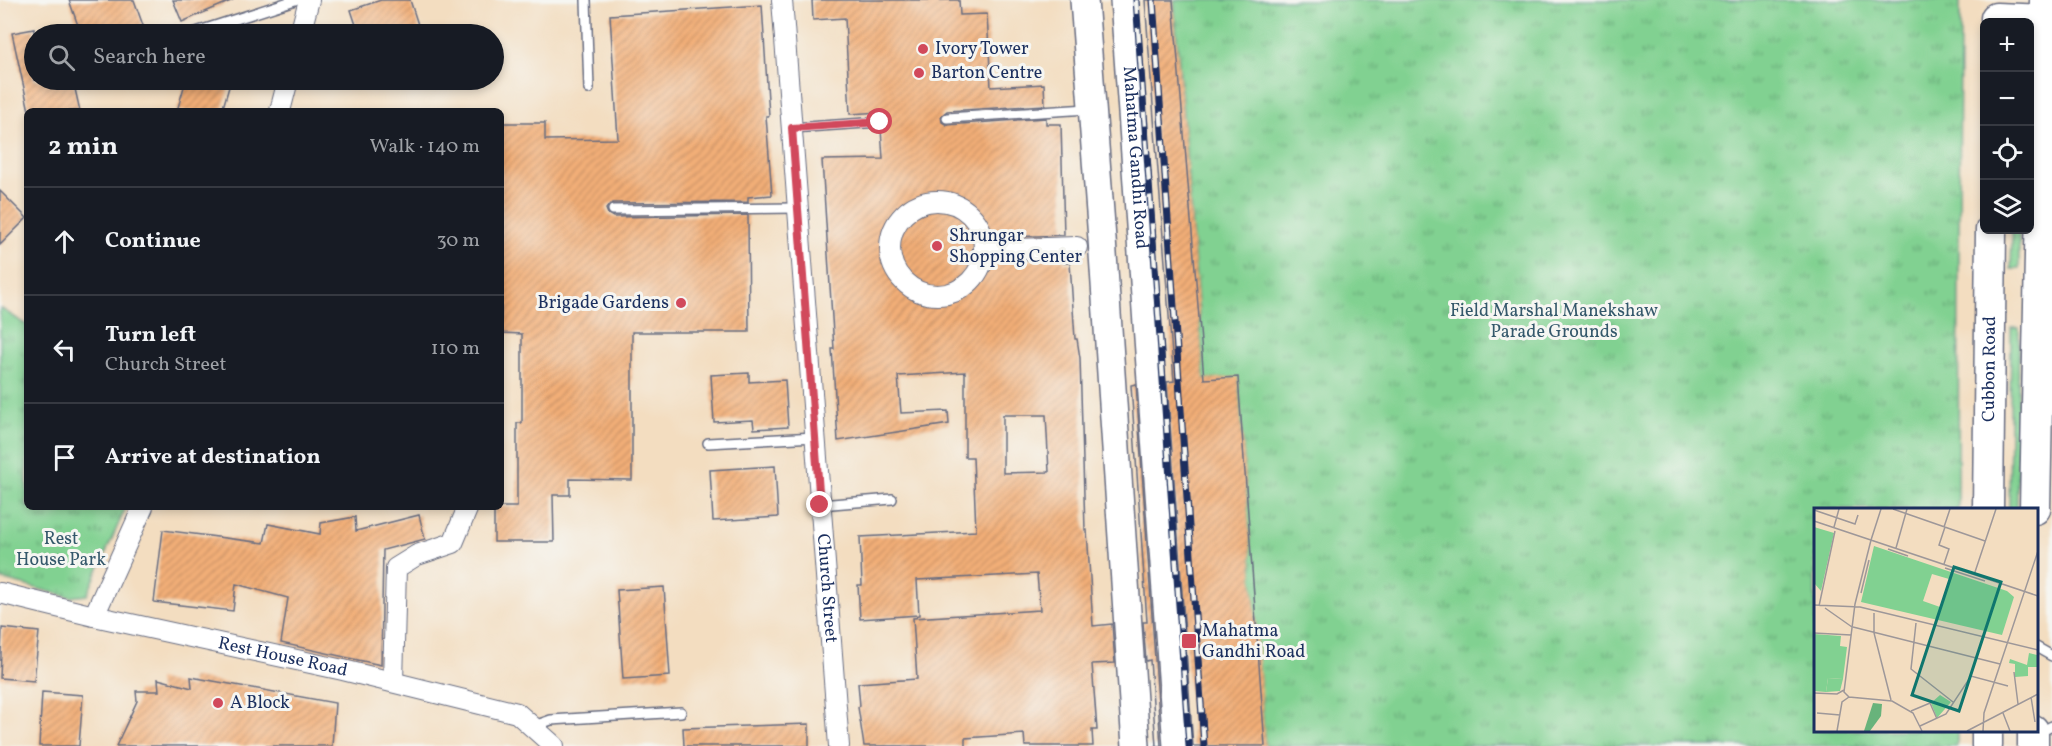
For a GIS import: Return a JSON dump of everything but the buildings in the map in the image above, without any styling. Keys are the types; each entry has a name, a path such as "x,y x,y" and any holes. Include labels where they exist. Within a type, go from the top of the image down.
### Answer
{"main road":[{"path":"1084,0 1136,746"},
{"name":"Mahatma Gandhi Road","path":"1124,0 1177,746"},
{"path":"1996,13 2045,10 2045,375 2035,508"},
{"name":"Cubbon Road","path":"1988,508 1991,234"},
{"path":"1986,746 1987,731"}],"street":[{"path":"303,24 309,0"},
{"name":"Church Street","path":"782,0 839,746"},
{"path":"281,108 285,90"},
{"path":"933,201 955,204 973,217 981,230 984,250 983,262 976,277 963,288 948,295 932,296 916,291 903,281 894,267 890,253 891,238 896,224 906,212 918,204 933,201"},
{"path":"984,250 1077,248"},
{"path":"94,616 142,510"},
{"path":"393,682 396,568 417,555 453,543 467,510"},
{"name":"Rest House Road","path":"0,593 393,682 517,713 554,746"}],"lane":[{"path":"221,24 295,0"},
{"path":"586,0 589,89"},
{"path":"947,118 1092,108"},
{"path":"792,128 880,122"},
{"path":"613,210 797,208"},
{"path":"708,443 815,437"},
{"path":"820,505 892,499"},
{"path":"2037,647 2052,657"},
{"path":"534,726 551,720 681,712"}],"green space":[{"name":"Field Marshal Manekshaw Parade Grounds","path":"1174,0 1960,0 1958,508 1814,508 1814,731 1957,731 1957,746 1265,746 1238,378 1204,379"},
{"path":"2012,234 2019,234 2019,269 2011,269"},
{"name":"Rest House Park","path":"0,308 24,323 24,510 125,510 87,595 70,597 0,579"},
{"path":"2011,328 2019,328 2017,508 2009,508"}],"railway":[{"path":"1136,0 1189,746"},
{"path":"1153,0 1204,746"}],"place":[{"name":"Ivory Tower","path":"923,49"},
{"name":"Barton Centre","path":"919,73"},
{"name":"Shrungar Shopping Center","path":"937,246"},
{"name":"Brigade Gardens","path":"681,303"},
{"name":"Mahatma Gandhi Road","path":"1189,641"},
{"name":"A Block","path":"218,703"}],"route":[{"path":"820,505 801,275 792,128 880,122"}]}
